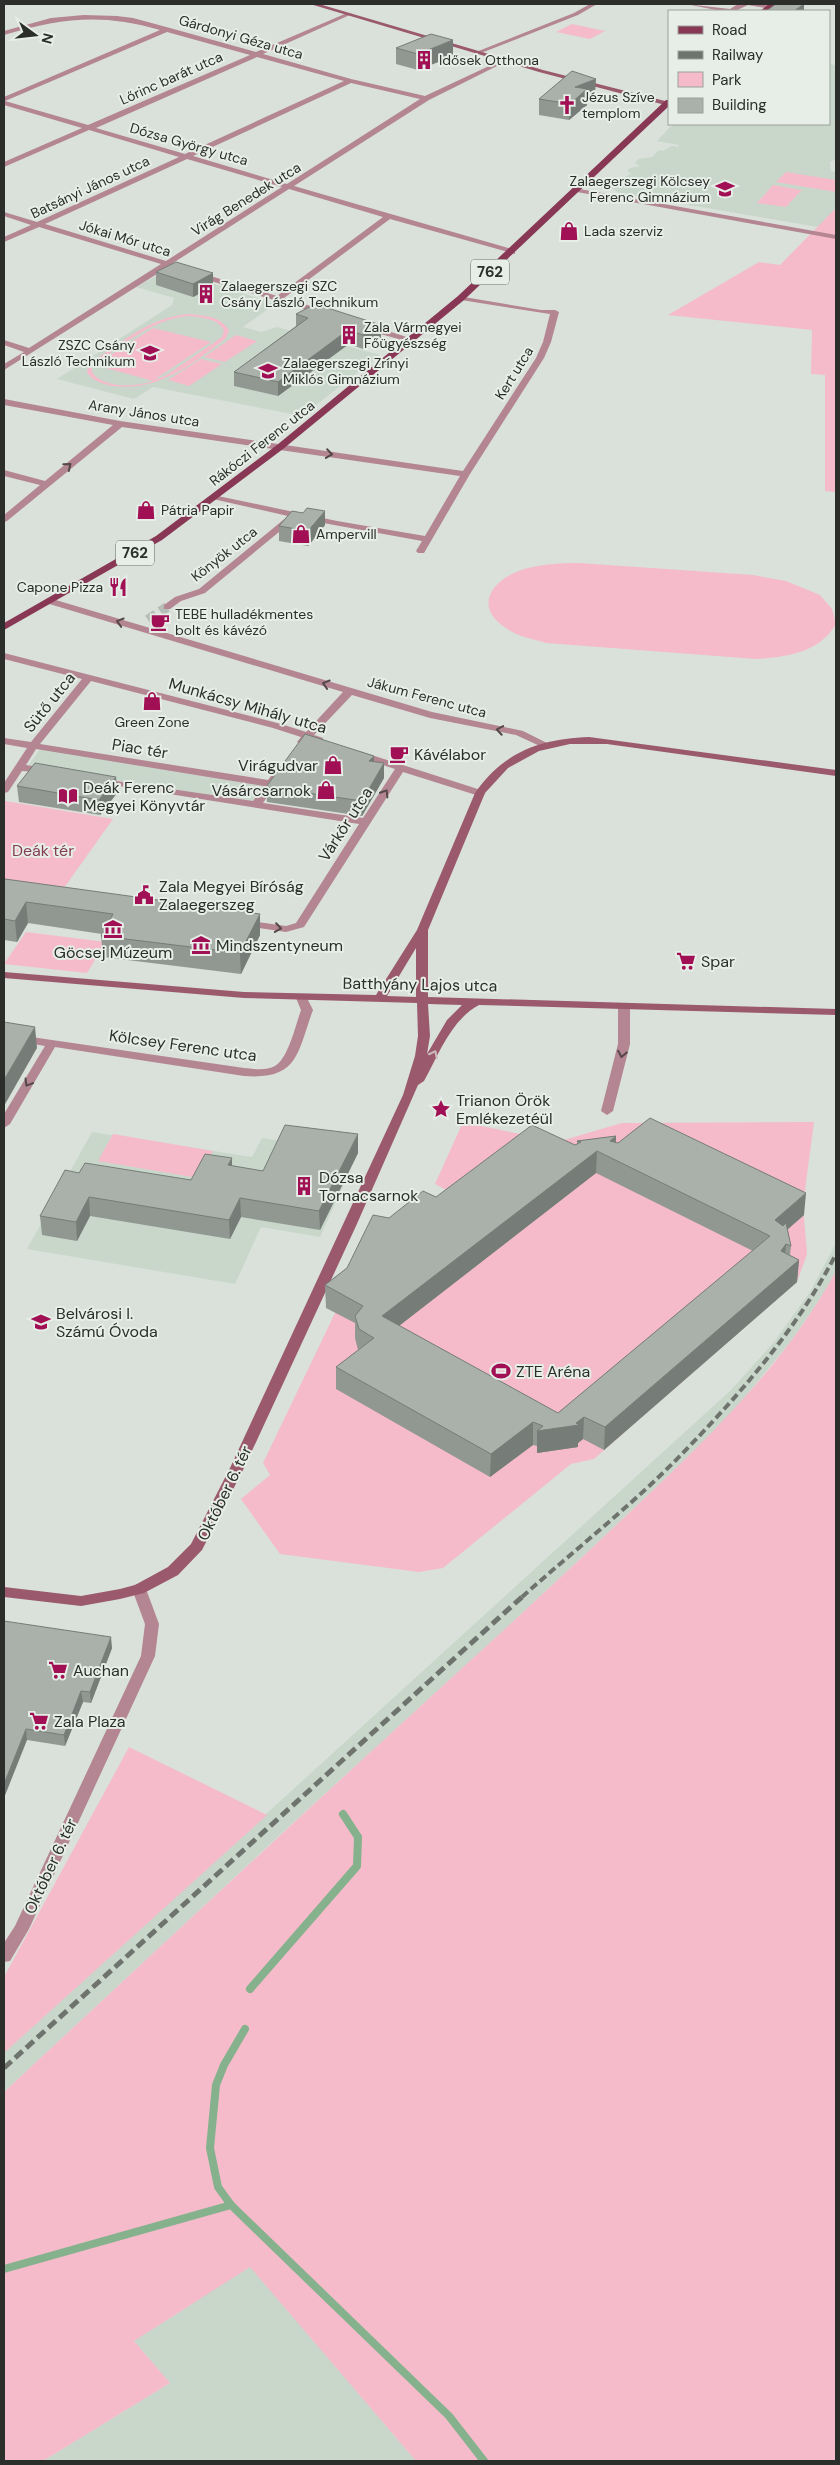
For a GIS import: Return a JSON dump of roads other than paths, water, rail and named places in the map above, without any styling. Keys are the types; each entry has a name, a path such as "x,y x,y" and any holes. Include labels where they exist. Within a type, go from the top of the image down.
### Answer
{"main road":[{"name":"Rákóczi Ferenc utca","path":"4,627 159,538 280,447 461,298 668,103"}],"street":[{"path":"313,4 506,60 668,103"},
{"path":"479,52 576,14 594,4"},
{"path":"689,4 725,10"},
{"path":"732,10 737,6 745,4"},
{"path":"750,4 788,10"},
{"name":"Lőrinc barát utca","path":"4,166 349,14"},
{"name":"Gárdonyi Géza utca","path":"4,33 51,20 110,17 133,20 350,81 426,98"},
{"path":"4,101 168,29"},
{"name":"Virág Benedek utca","path":"4,368 426,98 506,60"},
{"name":"Batsányi János utca","path":"4,240 350,81"},
{"name":"Dózsa György utca","path":"4,101 88,128 512,252"},
{"path":"577,190 836,237"},
{"name":"Jókai Mór utca","path":"4,214 176,267"},
{"path":"278,299 390,216"},
{"name":"Jókai Mór utca","path":"185,270 334,316"},
{"name":"Kert utca","path":"421,552 466,474 540,358 547,342 555,312 541,312 461,298"},
{"path":"361,325 412,340"},
{"path":"4,342 29,351"},
{"name":"Arany János utca","path":"4,402 120,424 280,447"},
{"path":"4,519 120,424"},
{"path":"280,447 466,474"},
{"path":"4,473 46,484"},
{"name":"Könyök utca","path":"216,497 294,515 427,539"},
{"name":"Könyök utca","path":"167,606 178,599 202,591 294,515"},
{"name":"Jákum Ferenc utca","path":"49,600 446,719 519,733 546,745"},
{"path":"138,627 148,620"},
{"name":"Munkácsy Mihály utca","path":"4,656 277,726 325,742"},
{"name":"Sütő utca","path":"4,790 33,746 89,677"},
{"path":"295,749 350,691"},
{"path":"379,999 422,930 480,793 492,777 509,761 532,749 571,740 595,740 836,773"},
{"name":"Piac tér","path":"4,741 271,784"},
{"name":"Munkácsy Mihály utca","path":"344,749 480,793"},
{"path":"19,766 58,773"},
{"name":"Várkör utca","path":"228,921 286,929 300,925 401,767"},
{"path":"256,805 280,770"},
{"path":"88,778 366,822"},
{"name":"Október 6. tér","path":"4,1956 21,1929 148,1656 152,1624 138,1589 172,1571 185,1561 197,1547 350,1226 408,1095 421,1056 424,1036 422,930"},
{"name":"Batthyány Lajos utca","path":"4,975 188,991 302,998 479,1000 836,1012"},
{"name":"Kölcsey Ferenc utca","path":"4,1036 244,1072 266,1072 282,1066 288,1058 307,1010 302,998"},
{"path":"408,1095 429,1065 451,1022 464,1009 479,1000"},
{"path":"608,1111 624,1044 624,1006"},
{"path":"4,1124 52,1043"},
{"path":"4,1592 81,1601 138,1589"}],"waterway":[{"path":"250,1989 357,1866 358,1837 343,1814"},
{"path":"231,2205 218,2187 210,2148 216,2085 224,2065 245,2029"},
{"path":"4,2269 231,2205"},
{"path":"231,2205 449,2416 484,2461"}],"tunnel":[{"path":"148,620 167,607"}],"railway":[{"path":"522,1597 655,1480 719,1415 783,1338 820,1283 836,1254"},
{"path":"4,2068 523,1596"}],"place":[{"name":"Idősek Otthona","path":"424,60"},
{"name":"Jézus Szíve templom","path":"567,105"},
{"name":"Zalaegerszegi Kölcsey Ferenc Gimnázium","path":"725,189"},
{"name":"Lada szerviz","path":"569,231"},
{"name":"Zalaegerszegi SZC Csány László Technikum","path":"206,294"},
{"name":"Zala Vármegyei Főügyészség","path":"349,335"},
{"name":"ZSZC Csány László Technikum","path":"150,353"},
{"name":"Zalaegerszegi Zrínyi Miklós Gimnázium","path":"268,371"},
{"name":"Pátria Papir","path":"146,510"},
{"name":"Ampervill","path":"301,534"},
{"name":"Capone Pizza","path":"118,587"},
{"name":"TEBE hulladékmentes bolt és kávézó","path":"160,622"},
{"name":"Green Zone","path":"152,701"},
{"name":"Kávélabor","path":"399,754"},
{"name":"Virágudvar","path":"333,765"},
{"name":"Vásárcsarnok","path":"326,790"},
{"name":"Deák Ferenc Megyei Könyvtár","path":"68,796"},
{"name":"Zala Megyei Bíróság Zalaegerszeg","path":"144,895"},
{"name":"Göcsej Múzeum","path":"113,929"},
{"name":"Mindszentyneum","path":"201,945"},
{"name":"Spar","path":"686,961"},
{"name":"Trianon Örök Emlékezetéül","path":"441,1109"},
{"name":"Dózsa Tornacsarnok","path":"304,1186"},
{"name":"Belvárosi I. Számú Óvoda","path":"41,1322"},
{"name":"ZTE Aréna","path":"501,1371"},
{"name":"Auchan","path":"58,1670"},
{"name":"Zala Plaza","path":"39,1721"}],"park label":[{"name":"Deák tér","path":"43,850"}]}
